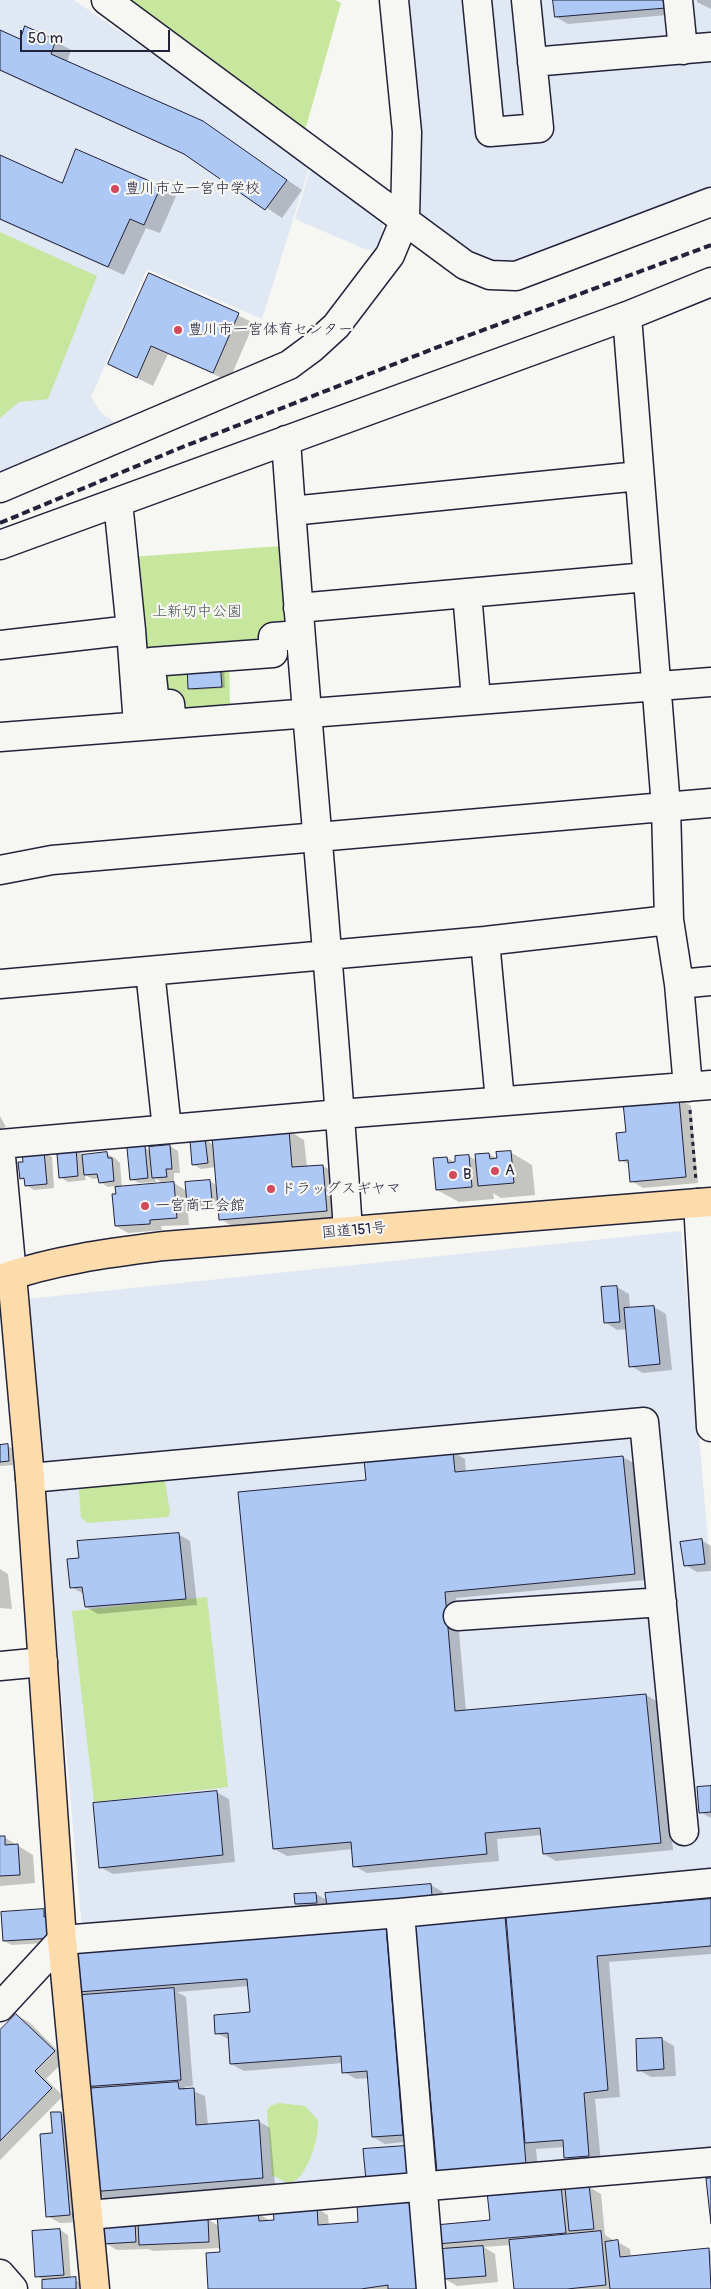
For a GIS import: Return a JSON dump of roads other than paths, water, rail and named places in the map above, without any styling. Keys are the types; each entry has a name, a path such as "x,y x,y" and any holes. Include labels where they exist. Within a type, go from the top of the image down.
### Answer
{"main road":[{"name":"国道151号","path":"6,1277 49,1264 100,1254 164,1246 348,1232 701,1197"},
{"path":"6,1277 30,1478 62,1940 95,2289"}],"street":[{"path":"106,0 471,268 490,275 516,276 711,202"},
{"path":"0,488 289,365 312,348 336,326 390,255 405,219 407,132 394,0"},
{"path":"477,0 490,132 540,128 526,0"},
{"path":"678,0 683,50"},
{"path":"532,62 711,47"},
{"path":"0,545 626,316 711,282"},
{"path":"6,1277 0,1145 340,1114 699,1086 679,984 669,920 666,807 626,316"},
{"path":"286,440 306,713 328,954 348,1232"},
{"path":"291,511 639,476"},
{"path":"118,502 131,630 138,725"},
{"path":"298,608 647,577"},
{"path":"126,590 143,589 155,704 170,704 172,723"},
{"path":"467,593 476,699"},
{"path":"0,645 131,630"},
{"path":"150,662 273,653 273,637 300,634"},
{"path":"0,737 711,682"},
{"path":"0,870 52,860 711,803"},
{"path":"0,984 485,940 669,920"},
{"path":"485,940 500,1102"},
{"path":"150,970 167,1129"},
{"path":"679,984 711,980"},
{"path":"701,1197 711,1418"},
{"path":"30,1478 644,1422 684,1831"},
{"path":"458,1616 662,1602"},
{"path":"0,1666 43,1662"},
{"path":"0,2007 62,1940 400,1913 711,1883"},
{"path":"400,1913 431,2289"},
{"path":"88,2215 711,2162"},
{"path":"0,2274 13,2289"}],"railway":[{"path":"0,523 180,448 443,345 711,245"}],"place":[{"name":"豊川市立一宮中学校","path":"115,189"},
{"name":"豊川市一宮体育センター","path":"178,330"},
{"name":"A","path":"495,1171"},
{"name":"B","path":"453,1175"},
{"name":"ドラッグスギヤマ","path":"271,1189"},
{"name":"一宮商工会館","path":"145,1206"}],"park label":[{"name":"上新切中公園","path":"197,612"}]}
